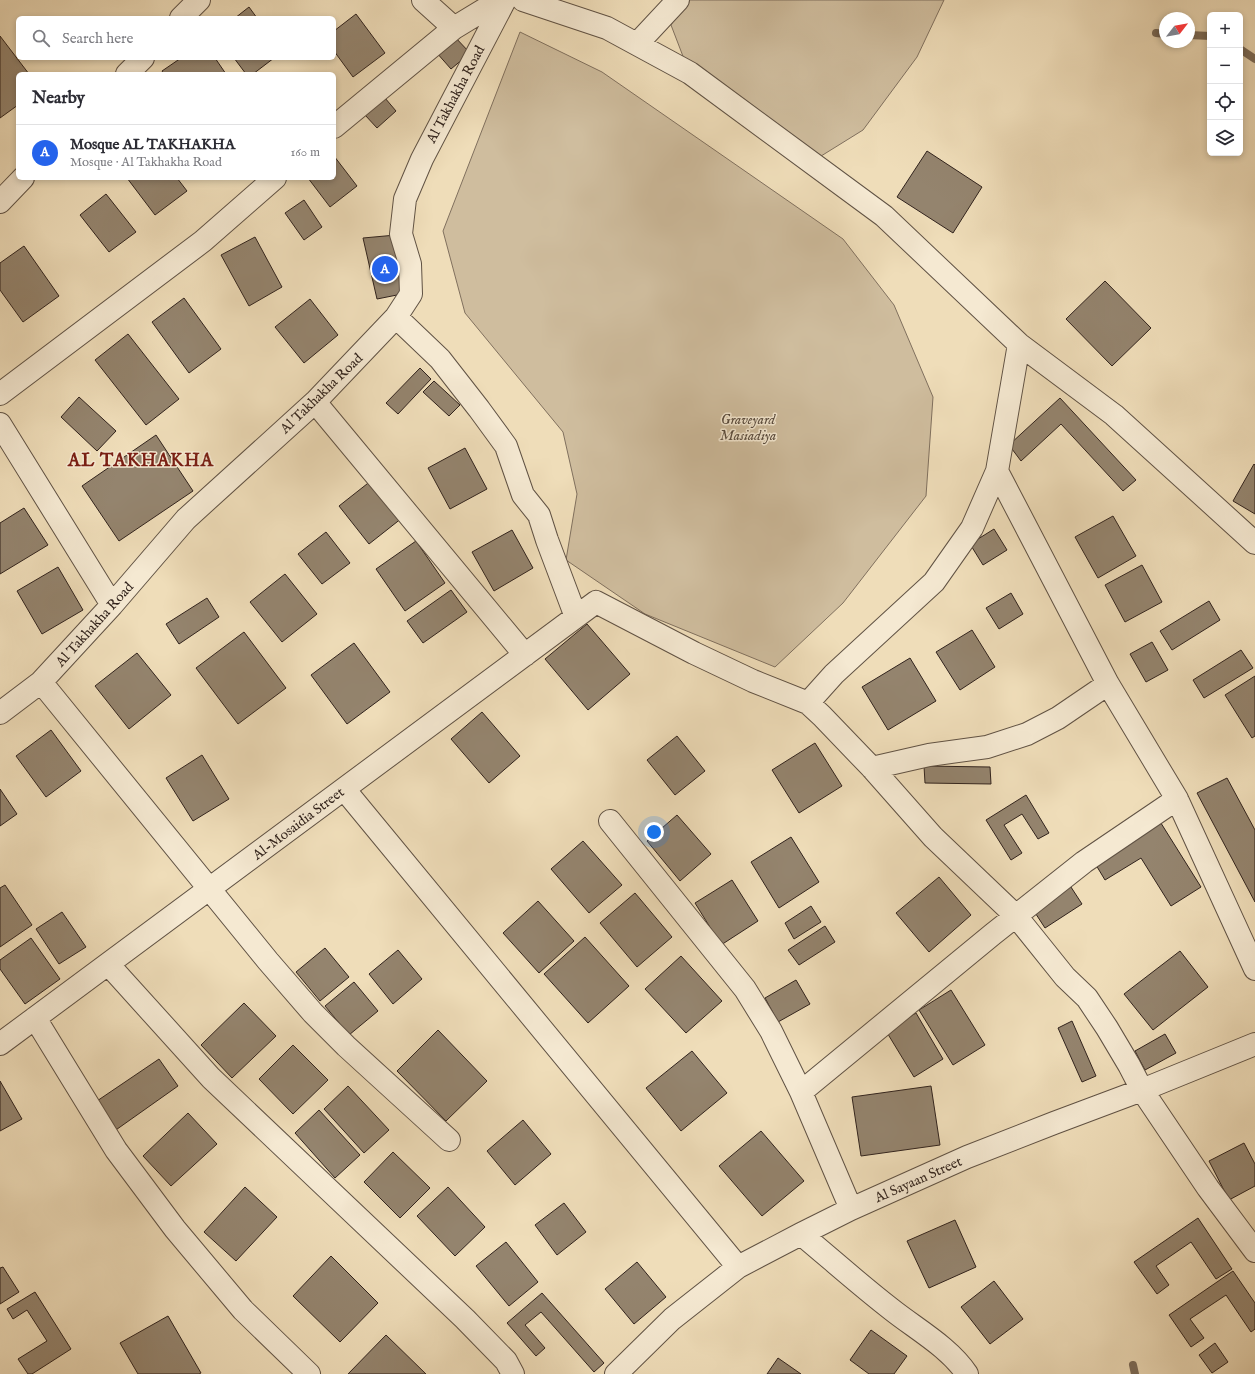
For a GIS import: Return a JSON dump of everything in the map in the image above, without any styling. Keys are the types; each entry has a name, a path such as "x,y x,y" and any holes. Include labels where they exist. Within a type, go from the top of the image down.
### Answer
{"street":[{"path":"183,16 198,0"},
{"path":"423,0 454,28"},
{"path":"336,126 454,28 500,0"},
{"name":"Al Takhakha Road","path":"0,713 41,682 112,605 186,519 315,402 396,317 411,294 410,264 401,234 405,199 435,132 504,0"},
{"path":"523,0 608,28 690,73 884,216 1019,344 1114,415 1255,543"},
{"path":"637,44 678,0"},
{"path":"129,72 141,60"},
{"path":"0,202 21,180"},
{"path":"0,394 203,240 273,180"},
{"path":"396,317 440,360 506,446 523,495 539,515 546,540 576,617"},
{"path":"1019,344 997,471 972,528 934,582 834,674 808,703 872,768 933,837 1016,916 1065,977 1087,998 1110,1034 1142,1090 1208,1188 1255,1251"},
{"path":"315,402 525,655"},
{"path":"0,424 112,605"},
{"path":"997,471 1108,684 1177,799 1255,969"},
{"name":"Al-Mosaidia Street","path":"0,1044 596,602 694,653 747,678 808,703"},
{"path":"41,682 268,961 313,1013 346,1046 449,1140"},
{"path":"872,768 929,755 987,747 1028,734 1058,718 1108,684"},
{"path":"344,789 738,1267"},
{"path":"801,1092 1084,862 1177,799"},
{"path":"610,821 745,989 771,1031 801,1092 851,1209"},
{"path":"108,964 211,1078 465,1319 506,1361 513,1374"},
{"path":"35,1018 116,1150 175,1229 243,1310 309,1374"},
{"name":"Al Sayaan Street","path":"616,1374 672,1319 738,1267 801,1234 851,1209 967,1157 1142,1090 1255,1044"},
{"path":"801,1234 890,1308 939,1344 964,1369 967,1374"}],"green space":[{"path":"685,0 944,0 917,57 863,130 805,166 694,85 671,25"},
{"name":"Graveyard Masiadiya","path":"520,32 602,72 843,239 894,305 933,397 926,496 843,603 775,667 645,614 566,560 577,494 563,432 465,313 443,231"}],"building":[{"path":"249,7 256,16 238,16"},
{"path":"356,14 385,53 353,77 336,54 336,29"},
{"path":"0,36 16,57 16,60 18,60 27,72 16,72 16,106 0,118"},
{"path":"454,36 470,53 451,69 436,52"},
{"path":"178,60 216,60 225,72 163,72"},
{"path":"236,60 271,60 256,72 244,72"},
{"path":"385,98 396,111 377,128 365,115"},
{"path":"927,151 982,187 953,233 897,197"},
{"path":"336,159 357,186 330,207 310,180 336,180"},
{"path":"129,180 179,180 187,191 155,215"},
{"path":"106,194 136,232 109,252 80,215"},
{"path":"304,200 322,227 304,240 285,213"},
{"path":"396,235 407,293 377,299 363,238"},
{"path":"255,237 282,287 249,306 221,255"},
{"path":"24,246 59,296 23,322 0,290 0,263"},
{"path":"1105,281 1151,328 1112,366 1066,319"},
{"path":"184,298 221,349 189,373 152,322"},
{"path":"310,299 338,335 304,363 275,327"},
{"path":"128,334 179,399 146,425 95,360"},
{"path":"420,368 431,379 398,414 386,403"},
{"path":"434,381 460,405 449,416 423,392"},
{"path":"79,397 116,431 97,451 61,417"},
{"path":"1060,398 1136,480 1123,491 1061,424 1021,461 1009,445"},
{"path":"156,435 193,491 119,541 82,486"},
{"path":"465,448 487,489 450,509 428,468"},
{"path":"1254,464 1255,465 1255,514 1233,501"},
{"path":"372,480 402,518 369,544 339,506"},
{"path":"24,508 48,545 0,574 0,523"},
{"path":"1113,516 1136,556 1098,578 1075,537"},
{"path":"994,529 1007,550 983,565 970,544"},
{"path":"512,530 533,568 494,591 472,552"},
{"path":"326,532 350,563 322,584 298,554"},
{"path":"416,541 445,583 405,611 376,569"},
{"path":"1142,565 1162,602 1125,622 1105,585"},
{"path":"58,567 83,610 42,634 17,591"},
{"path":"285,574 317,614 282,642 250,602"},
{"path":"451,590 467,612 423,643 407,621"},
{"path":"1011,593 1023,614 999,629 986,608"},
{"path":"207,598 219,617 179,644 166,624"},
{"path":"1209,601 1220,620 1172,650 1160,631"},
{"path":"587,624 630,674 588,710 545,659"},
{"path":"972,630 995,667 960,690 936,652"},
{"path":"244,632 286,688 238,724 196,668"},
{"path":"1152,642 1168,670 1146,682 1130,654"},
{"path":"354,643 390,692 347,724 311,675"},
{"path":"1241,650 1253,668 1204,698 1193,680"},
{"path":"137,653 171,695 129,729 95,686"},
{"path":"910,658 936,701 888,730 862,687"},
{"path":"1255,676 1255,736 1252,738 1225,695"},
{"path":"482,712 520,756 489,783 451,739"},
{"path":"51,730 81,771 46,797 16,756"},
{"path":"677,736 705,771 675,795 647,760"},
{"path":"815,743 842,786 799,813 772,770"},
{"path":"202,755 229,799 193,821 166,778"},
{"path":"924,766 990,767 991,784 925,783"},
{"path":"1227,778 1255,830 1255,902 1197,793"},
{"path":"0,789 17,814 0,826"},
{"path":"1026,795 1049,833 1038,839 1022,814 1004,825 1022,853 1011,860 986,820"},
{"path":"677,815 711,854 680,881 647,841"},
{"path":"1159,820 1201,887 1171,906 1141,858 1105,880 1093,860"},
{"path":"791,837 819,882 779,908 751,862"},
{"path":"583,841 622,885 589,913 551,869"},
{"path":"939,877 971,915 929,952 896,913"},
{"path":"732,880 758,921 721,945 695,903"},
{"path":"1069,884 1082,904 1045,928 1032,908"},
{"path":"5,885 32,925 0,947 0,888"},
{"path":"635,893 672,937 637,967 600,923"},
{"path":"538,901 574,941 539,973 503,933"},
{"path":"811,906 821,922 794,939 785,923"},
{"path":"62,912 86,947 59,964 36,929"},
{"path":"825,926 835,942 799,965 788,950"},
{"path":"585,937 629,986 588,1023 544,974"},
{"path":"31,938 60,979 25,1004 0,969 0,960"},
{"path":"325,948 349,977 320,1001 296,972"},
{"path":"398,950 422,979 393,1004 369,974"},
{"path":"1180,951 1208,987 1153,1030 1124,994"},
{"path":"681,956 722,1001 686,1033 645,989"},
{"path":"796,980 810,1004 778,1022 765,998"},
{"path":"354,982 378,1011 349,1035 325,1006"},
{"path":"951,990 985,1045 953,1065 919,1010"},
{"path":"244,1003 276,1036 232,1078 201,1045"},
{"path":"916,1013 943,1059 914,1077 886,1031"},
{"path":"1072,1021 1096,1076 1082,1082 1058,1028"},
{"path":"438,1030 487,1081 446,1121 397,1071"},
{"path":"1165,1034 1176,1053 1145,1070 1135,1051"},
{"path":"293,1045 328,1080 293,1114 259,1079"},
{"path":"692,1051 727,1093 681,1131 646,1088"},
{"path":"159,1059 178,1086 113,1132 94,1103"},
{"path":"0,1081 22,1119 0,1131"},
{"path":"348,1086 389,1130 364,1153 324,1109"},
{"path":"931,1086 940,1145 861,1156 852,1097"},
{"path":"319,1110 360,1155 335,1178 295,1133"},
{"path":"188,1113 217,1144 171,1186 143,1156"},
{"path":"523,1120 551,1154 515,1185 487,1151"},
{"path":"761,1131 804,1181 762,1216 719,1166"},
{"path":"1244,1143 1255,1164 1255,1186 1229,1200 1209,1161"},
{"path":"393,1152 430,1188 400,1218 364,1182"},
{"path":"245,1187 277,1217 236,1261 204,1232"},
{"path":"448,1187 485,1227 455,1256 417,1216"},
{"path":"564,1203 586,1232 557,1255 535,1225"},
{"path":"1198,1218 1232,1269 1216,1279 1191,1242 1156,1266 1169,1285 1157,1294 1134,1262"},
{"path":"955,1220 976,1267 929,1288 907,1241"},
{"path":"506,1242 538,1282 509,1306 476,1266"},
{"path":"331,1256 378,1303 340,1342 293,1296"},
{"path":"637,1262 666,1297 634,1324 605,1289"},
{"path":"3,1267 19,1292 0,1304 0,1268"},
{"path":"1233,1271 1255,1303 1255,1329 1251,1332 1226,1295 1190,1319 1204,1338 1191,1347 1169,1315"},
{"path":"994,1281 1023,1319 990,1344 961,1307"},
{"path":"35,1292 71,1349 32,1374 28,1374 18,1359 47,1341 27,1310 13,1319 7,1309"},
{"path":"542,1293 604,1363 594,1372 541,1312 525,1325 545,1348 536,1356 507,1323"},
{"path":"168,1316 201,1373 138,1374 120,1343"},
{"path":"871,1330 907,1356 894,1374 869,1374 850,1360"},
{"path":"386,1335 426,1374 348,1374"},
{"path":"1215,1343 1228,1362 1212,1373 1199,1355"},
{"path":"778,1358 801,1374 767,1374"}],"waterway":[{"path":"1195,35 1207,36"},
{"path":"1243,51 1255,59"},
{"path":"1133,1365 1135,1374"}],"place":[{"name":"Mosque AL TAKHAKHA","path":"385,269"}],"district":[{"name":"AL TAKHAKHA","path":"141,460"}]}
